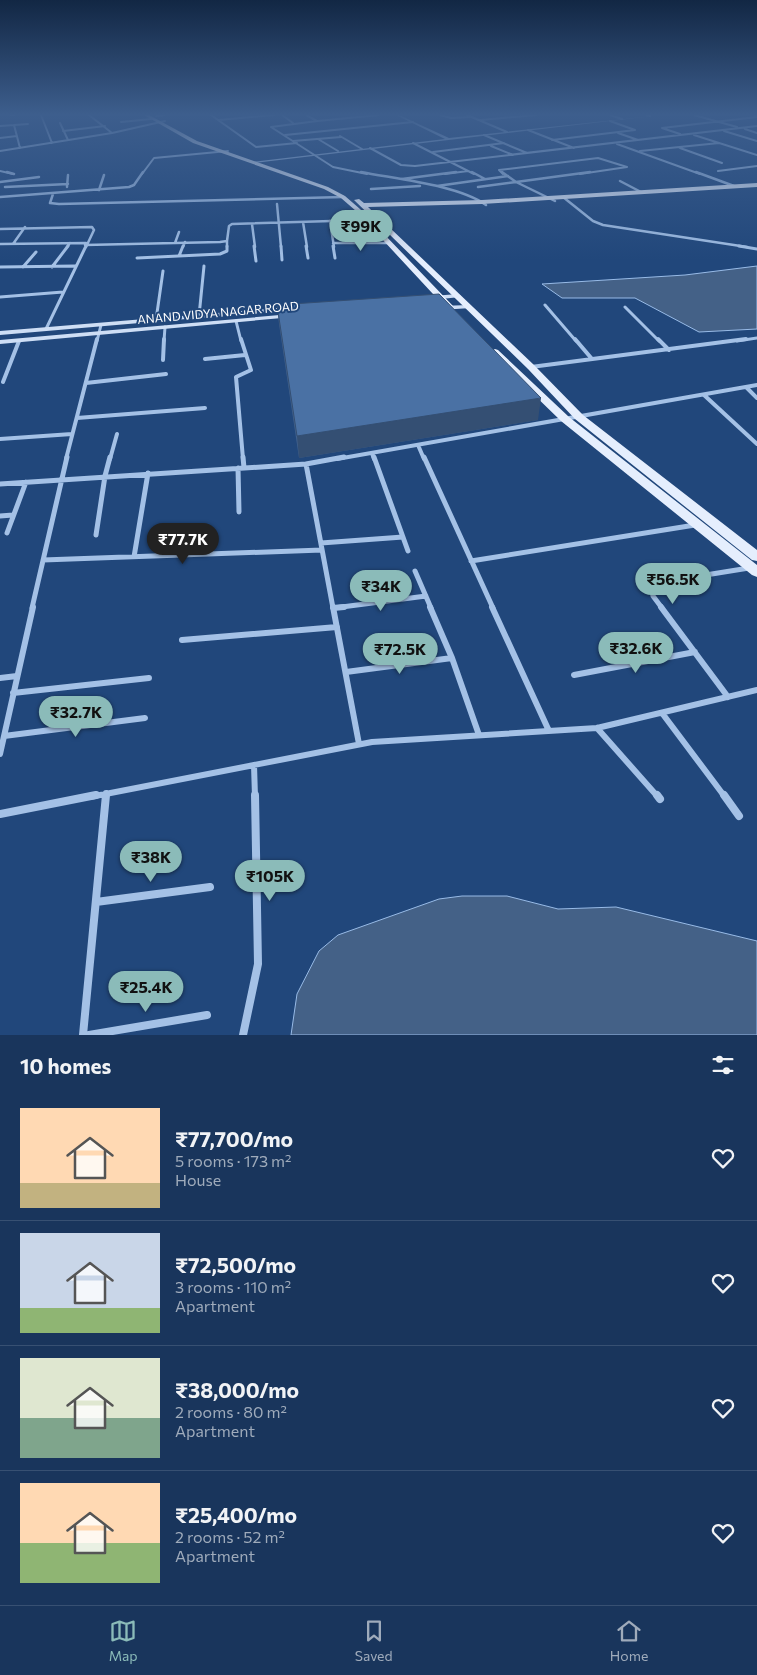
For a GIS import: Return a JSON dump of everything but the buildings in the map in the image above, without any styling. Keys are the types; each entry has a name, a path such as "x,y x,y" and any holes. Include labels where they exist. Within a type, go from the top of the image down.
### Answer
{"main road":[{"path":"257,163 326,188 362,210 388,243 465,322"},
{"path":"267,163 336,188 458,296 579,417 757,557"},
{"path":"362,210 757,186"},
{"path":"565,198 757,186"},
{"path":"422,299 458,296"},
{"path":"432,309 469,307"},
{"name":"ANAND VIDYA NAGAR ROAD","path":"0,333 198,316 298,312 236,321 0,342"},
{"path":"486,342 565,420 754,570"}],"street":[{"path":"0,197 67,193 134,185 150,163"},
{"path":"329,163 337,168 468,194 484,203"},
{"path":"399,163 404,166 436,163"},
{"path":"454,163 485,179"},
{"path":"552,163 499,170 552,199"},
{"path":"478,186 627,167 617,163"},
{"path":"671,163 734,186"},
{"path":"718,171 757,166"},
{"path":"0,171 14,174"},
{"path":"396,180 469,171"},
{"path":"67,193 68,174"},
{"path":"99,190 104,175"},
{"path":"0,180 39,176 37,185"},
{"path":"433,186 508,176"},
{"path":"620,181 641,192"},
{"path":"4,187 68,184"},
{"path":"371,189 428,185"},
{"path":"22,196 24,186"},
{"path":"53,194 50,203 59,204 343,197"},
{"path":"565,198 593,221 602,225 757,249"},
{"path":"277,204 282,260"},
{"path":"137,258 225,253 229,225 330,221 362,210"},
{"path":"330,221 335,258"},
{"path":"303,222 308,258"},
{"path":"252,224 256,261"},
{"path":"13,244 25,227"},
{"path":"0,229 92,227 94,230 74,266 46,329"},
{"path":"175,242 179,232"},
{"path":"0,244 227,241"},
{"path":"179,256 185,242"},
{"path":"52,267 70,243"},
{"path":"333,243 388,243"},
{"path":"23,267 36,252"},
{"path":"0,267 74,266"},
{"path":"198,316 204,266"},
{"path":"156,320 162,271"},
{"path":"0,297 63,292"},
{"path":"545,305 592,359"},
{"path":"625,307 669,350"},
{"path":"236,321 244,355 251,370 236,377 244,468"},
{"path":"0,754 61,479 101,325"},
{"path":"163,360 165,327"},
{"path":"531,367 757,338"},
{"path":"3,382 19,340"},
{"path":"205,360 244,355"},
{"path":"86,383 166,374"},
{"path":"0,484 306,464 757,385"},
{"path":"746,387 757,398"},
{"path":"704,395 757,444"},
{"path":"77,418 205,408"},
{"path":"0,439 72,434"},
{"path":"96,535 105,476 117,434"},
{"path":"418,445 549,731"},
{"path":"372,453 408,551"},
{"path":"306,464 360,744"},
{"path":"238,468 239,512"},
{"path":"134,557 148,473"},
{"path":"7,533 26,482"},
{"path":"0,516 13,515"},
{"path":"471,561 696,525"},
{"path":"321,543 403,537"},
{"path":"43,560 322,550"},
{"path":"728,697 653,596 652,588 656,582 754,570"},
{"path":"415,571 452,658 479,735"},
{"path":"333,608 426,596"},
{"path":"182,640 337,628"},
{"path":"574,675 695,652"},
{"path":"346,672 452,658"},
{"path":"0,678 17,676"},
{"path":"13,693 149,678"},
{"path":"0,814 360,744 597,728 757,690"},
{"path":"662,713 739,816"},
{"path":"4,736 145,718"},
{"path":"597,728 660,799"},
{"path":"243,1035 258,964 254,765"},
{"path":"83,1035 106,794"},
{"path":"96,902 210,887"},
{"path":"89,1035 207,1015"}],"water":[{"path":"757,266 757,329 699,332 635,298 562,298 542,284 685,275"},
{"path":"462,896 507,896 558,909 616,907 757,941 757,1035 291,1035 297,994 319,951 338,935 439,899"}]}
